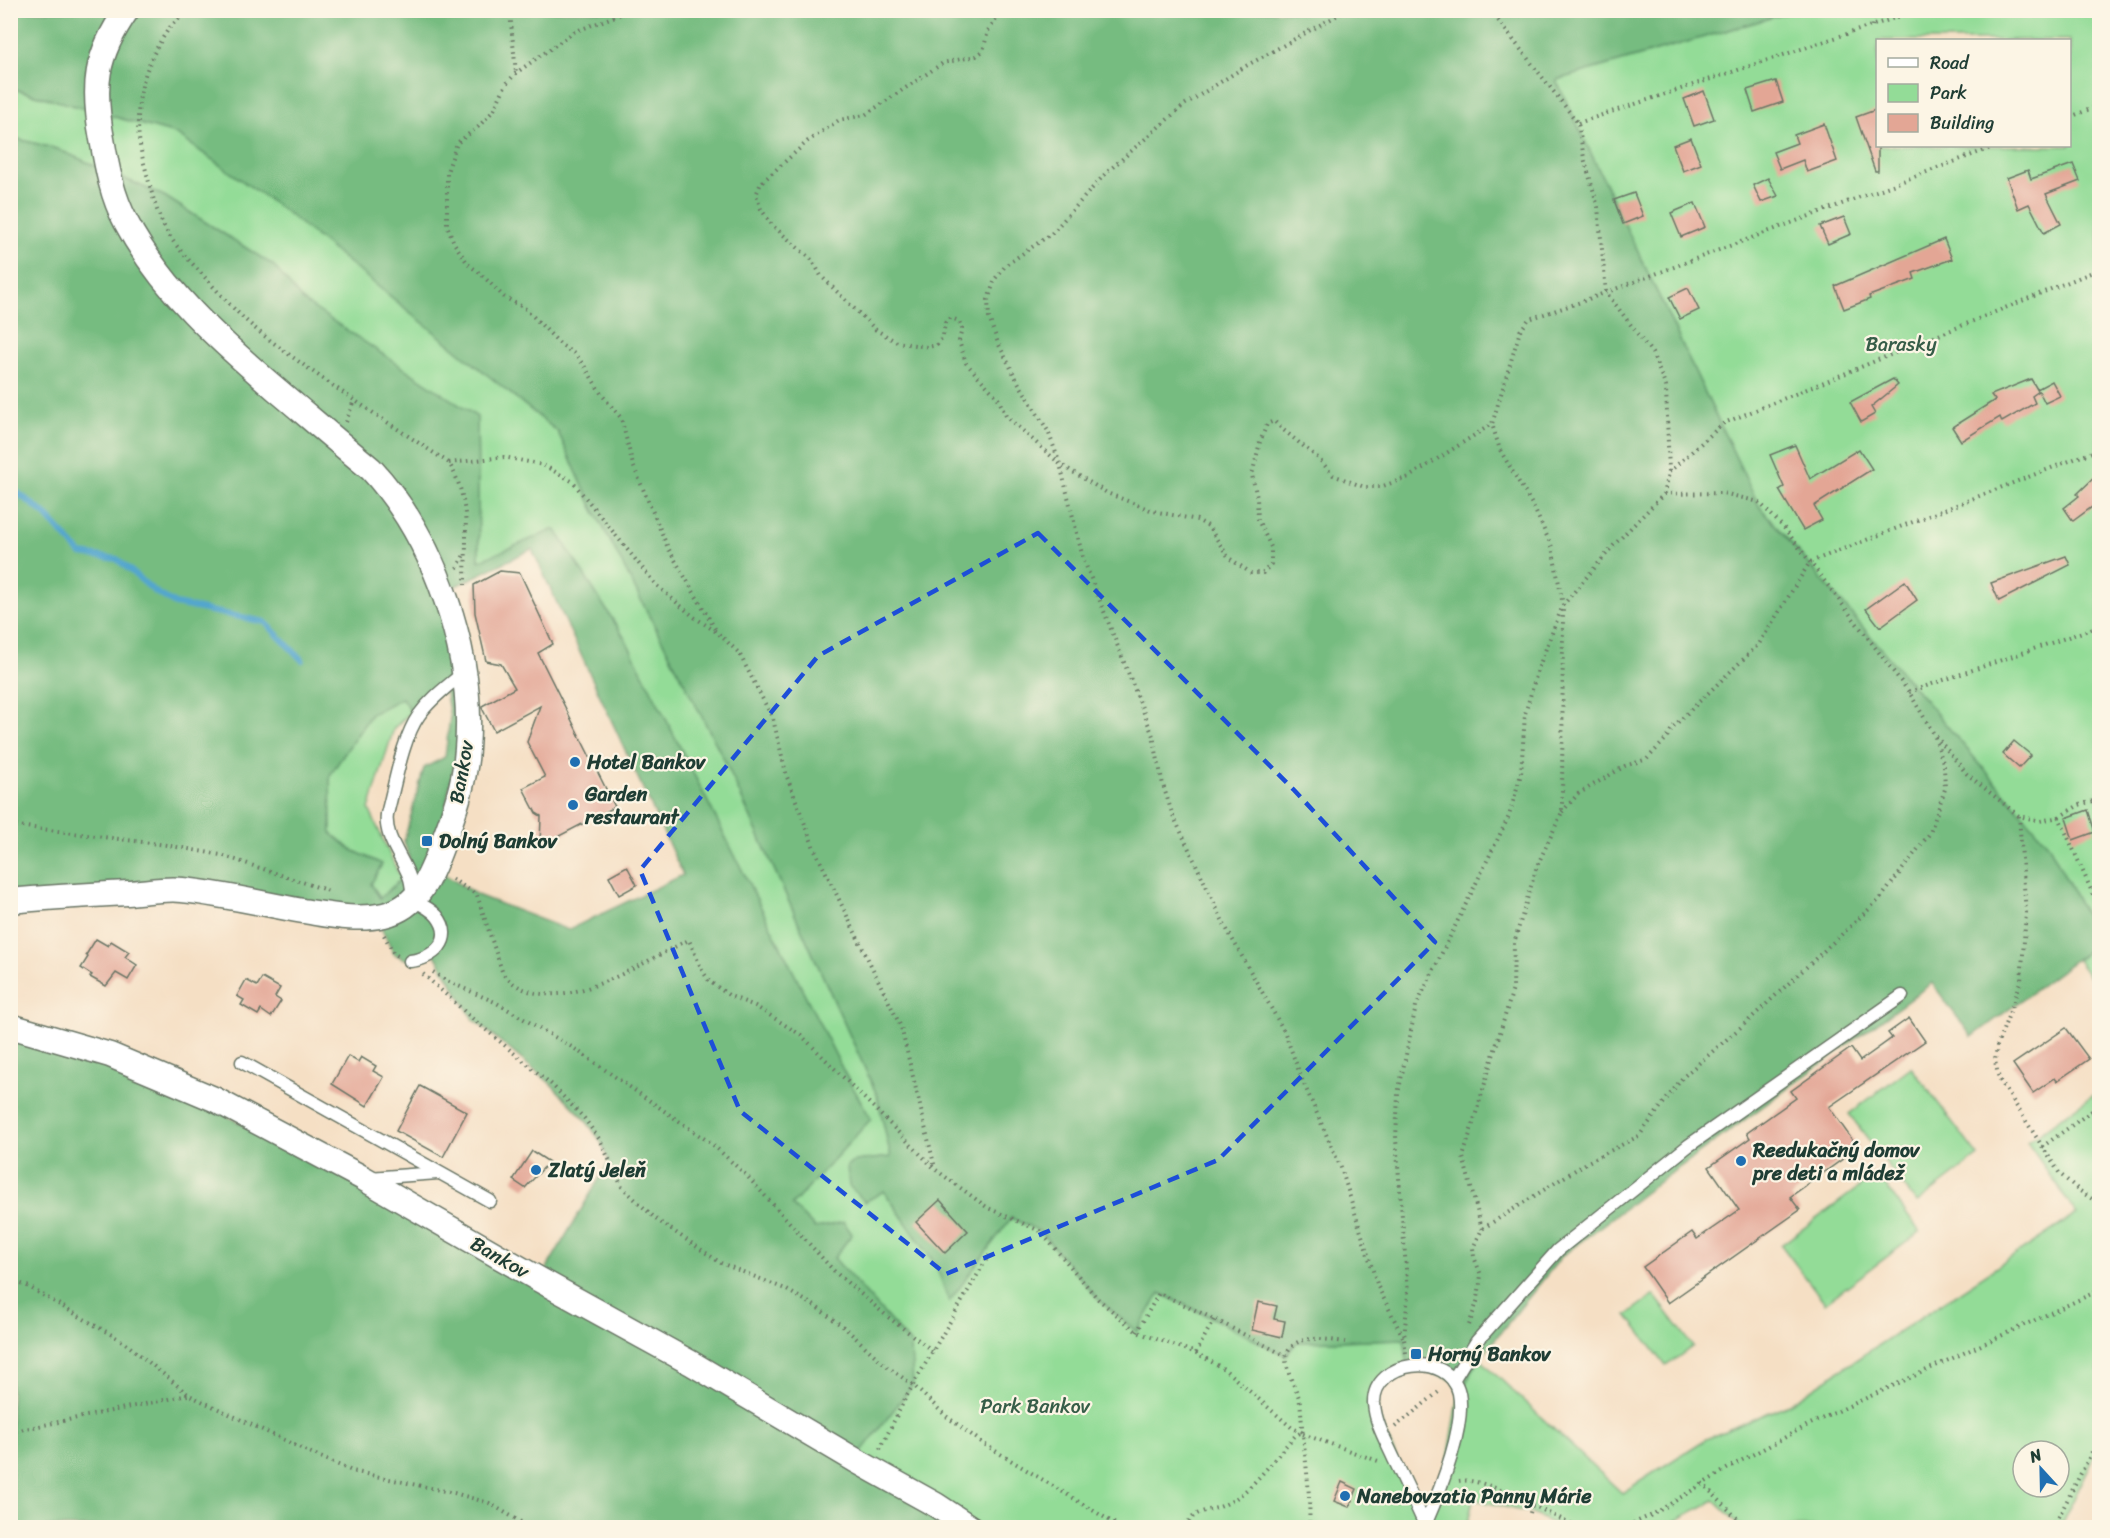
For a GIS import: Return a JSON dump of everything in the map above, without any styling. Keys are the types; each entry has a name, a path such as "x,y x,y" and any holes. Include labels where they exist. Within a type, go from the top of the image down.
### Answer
{"street":[{"name":"Bankov","path":"10,902 181,890 345,918 385,915 401,909 413,900 426,885 451,822 465,767 468,720 464,673 452,618 443,592 406,514 389,489 370,469 229,348 187,306 144,254 125,220 107,169 96,94 106,43 127,10"},
{"name":"Bankov","path":"10,1026 110,1054 204,1094 363,1178 540,1280 691,1363 971,1527"}],"lane":[{"path":"410,961 423,960 434,953 444,935 442,924 436,915 413,900 410,878 389,835 387,814 410,730 435,697 464,673"},
{"path":"1453,1380 1477,1341 1558,1250 1688,1146 1902,996"},
{"path":"242,1062 490,1201"},
{"path":"363,1178 440,1173"},
{"path":"1408,1366 1430,1366 1440,1369 1453,1380 1459,1395 1460,1414 1444,1484 1425,1526 1376,1415 1374,1396 1385,1378 1408,1366"}],"path":[{"path":"188,10 167,31 150,61 139,97 136,128 138,144 159,214 169,235 226,301 261,333 354,400 448,463 458,479 465,508 465,553"},
{"path":"512,10 510,12 516,73"},
{"path":"631,10 574,32 516,73 506,84 494,110 478,127 457,143 447,172 447,225 454,243 468,264 482,274 504,297 526,309 561,345 576,355 602,395 621,418 633,465 668,548 718,633"},
{"path":"1003,10 988,31 982,51 976,56 943,63 865,115 845,117 839,120 808,141 761,183 756,195 761,209 772,225 813,261 821,276 876,330 897,342 927,347 937,345 943,336 945,323 951,318 959,321 962,329 959,341 966,363 998,398 1006,416 1060,464 1107,493 1153,511 1197,520 1208,526 1229,558 1251,573 1263,573 1271,564 1270,547 1258,520 1257,498 1252,475 1267,424 1274,421 1279,423 1281,428 1318,458 1333,475 1364,487 1380,487 1409,477 1492,424"},
{"path":"1347,10 1246,66 1184,105 1106,173 1051,234 1006,265 995,279 988,300 989,318 998,343 1018,382 1048,431 1060,464 1083,558 1153,736 1163,785 1172,813 1225,926 1284,1031 1303,1082 1341,1168 1378,1287 1404,1339"},
{"path":"1408,1366 1404,1339 1408,1294 1396,1140 1398,1094 1416,1006 1509,816 1521,774 1525,714 1538,669 1563,605 1614,545 1664,494 1669,472 1666,387 1652,354 1606,292 1598,207 1584,158 1578,123 1490,10"},
{"path":"1872,26 1875,10"},
{"path":"1578,123 1919,10"},
{"path":"2071,117 2100,105"},
{"path":"1562,812 1563,605 1552,547 1533,506 1500,450 1492,424 1520,332 1529,319 1993,147"},
{"path":"1669,472 1725,423 2100,269"},
{"path":"1482,1229 1463,1156 1513,989 1514,943 1537,866 1562,812 1578,794 1625,766 1647,759 1665,740 1673,727 1759,644 1810,562 2100,449"},
{"path":"448,463 504,457 543,465 572,481 656,585 694,617 718,633 739,653 773,719 788,777 814,848 901,1027 936,1170"},
{"path":"1664,494 1723,493 1759,502 1785,529 1909,692 1934,734 1967,774 2019,816 2040,820 2059,817 2079,805 2100,799"},
{"path":"1909,692 2100,626"},
{"path":"1470,1352 1468,1327 1478,1299 1481,1275 1473,1248 1482,1229 1588,1162 1639,1136 1683,1077 1748,1021 1880,899 1930,833 1945,789 1944,766 1934,734"},
{"path":"2019,816 2026,913 2021,982 1997,1046 1995,1061 1999,1079 2060,1174 2100,1204"},
{"path":"2059,817 2100,910"},
{"path":"10,825 166,845 221,855 337,894"},
{"path":"434,868 477,895 503,974 512,984 526,991 540,994 587,988 627,972 688,940 702,970 710,981 730,996 756,1006 801,1035 936,1170 988,1208 1040,1231 1098,1299 1137,1332 1196,1353 1224,1369 1292,1428 1398,1467"},
{"path":"385,915 381,928 394,954 410,961 473,1019 551,1084 585,1118 600,1140 622,1187 635,1202 657,1220 721,1263 785,1289 815,1306 845,1328 885,1365 913,1385 946,1416 984,1444 1113,1524 1122,1527"},
{"path":"423,960 447,981 495,1002 575,1049 712,1143 746,1175 835,1272 933,1351"},
{"path":"2042,1147 2100,1105"},
{"path":"870,1469 913,1385 989,1255"},
{"path":"10,1280 27,1286 124,1342 189,1395 309,1452 352,1471 489,1503 531,1527"},
{"path":"1622,1527 1652,1515 1735,1464 1808,1425 2100,1290"},
{"path":"1137,1332 1159,1293 1286,1356"},
{"path":"1196,1353 1215,1319"},
{"path":"1309,1527 1300,1401 1287,1366 1286,1356 1297,1342 1322,1339 1345,1341"},
{"path":"1384,1436 1453,1380"},
{"path":"10,1432 189,1395"},
{"path":"1186,1527 1188,1521 1196,1514 1226,1505 1245,1491 1295,1436 1302,1433"},
{"path":"2053,1527 2100,1436"},
{"path":"1444,1484 1468,1480 1584,1527"},
{"path":"1702,1484 1747,1527"},
{"path":"1530,1512 1532,1505"}],"highlighted area":[{"path":"1038,533 1294,790 1435,942 1218,1160 946,1274 740,1111 640,870 818,656"}],"green space":[{"path":"10,11 1794,11 1556,80 1759,506 2048,844 2099,942 1972,1037 1932,983 1647,1191 1562,1256 1479,1359 1459,1395 1453,1380 1408,1366 1404,1339 1297,1342 1286,1356 1160,1293 1137,1332 1098,1299 1040,1231 1011,1218 949,1302 936,1265 884,1191 865,1202 849,1186 847,1166 855,1161 891,1157 877,1095 724,759 593,508 558,432 285,211 176,134 11,88"},
{"name":"Barasky","path":"1794,11 2099,11 2099,941 2048,844 1759,506 1556,80"},
{"name":"Park Bankov","path":"10,88 176,134 285,211 558,432 593,508 724,759 877,1095 891,1157 856,1161 884,1191 936,1265 949,1301 1011,1218 1040,1231 1098,1299 1137,1331 1159,1293 1286,1356 1297,1342 1404,1339 1408,1366 1385,1378 1374,1406 1425,1524 1444,1484 1459,1395 1479,1359 1622,1493 1706,1439 1789,1404 2077,1214 2027,1142 2099,1091 2099,1447 2060,1527 1742,1527 1714,1500 1664,1527 1563,1528 1530,1513 1473,1499 1467,1527 971,1527 855,1460 911,1344 834,1258 852,1234 815,1228 792,1205 871,1119 845,1074 627,642 555,529 479,562 477,417 303,301 273,265 164,196 57,149 11,137"},
{"path":"10,137 57,149 164,196 273,265 303,301 477,417 479,561 555,529 627,642 845,1074 871,1119 792,1205 815,1228 844,1222 852,1234 834,1258 911,1344 913,1385 855,1460 971,1527 11,1527 11,1026 110,1055 540,1280 609,1162 600,1140 584,1118 551,1084 473,1019 434,953 410,961 394,954 381,928 384,915 181,890 11,901","holes":["532,549 683,875 568,930 477,895 434,868 467,697 443,592","444,682 450,717 445,757 424,768 404,841 410,861 401,879 380,898 371,884 382,864 352,850 331,833 330,775 371,714 402,698 411,712"]},
{"path":"402,697 411,712 394,728 369,809 401,879 381,898 371,884 382,864 352,850 331,833 330,775 371,714"},
{"path":"2099,942 2099,991 2077,960"},
{"path":"1911,1067 1978,1156 1917,1203 1849,1114"},
{"path":"1877,1174 1920,1232 1825,1303 1781,1245"},
{"path":"1654,1295 1693,1346 1666,1366 1627,1315"}],"building":[{"path":"1776,81 1783,102 1754,112 1747,90"},
{"path":"1704,91 1714,119 1694,126 1684,99"},
{"path":"1876,110 1878,171 1875,171 1856,117"},
{"path":"1824,124 1837,161 1807,172 1803,160 1780,169 1773,152 1797,143 1794,135"},
{"path":"1691,138 1701,164 1683,171 1673,145"},
{"path":"2073,164 2080,181 2046,194 2061,224 2044,233 2029,204 2018,209 2007,178 2028,170 2031,179"},
{"path":"1768,178 1778,196 1761,202 1753,185"},
{"path":"1634,193 1643,216 1623,224 1614,200"},
{"path":"1695,203 1705,227 1681,237 1671,213"},
{"path":"1844,217 1851,234 1828,244 1820,226"},
{"path":"1944,239 1952,259 1913,273 1915,279 1869,296 1870,299 1844,309 1835,286"},
{"path":"1688,288 1699,310 1680,319 1669,297"},
{"path":"1893,379 1898,385 1871,407 1875,414 1861,422 1850,402"},
{"path":"2031,379 2038,391 2037,389 2052,381 2060,396 2045,403 2039,391 2032,396 2035,403 2002,422 2000,417 1961,441 1952,427 1995,400 1991,395"},
{"path":"1795,445 1810,479 1859,449 1872,469 1814,506 1822,520 1803,530 1779,490 1784,487 1770,455"},
{"path":"2100,472 2100,501 2073,521 2064,508 2079,496 2077,494"},
{"path":"2066,556 2070,565 1999,601 1991,583"},
{"path":"500,571 520,573 553,644 538,653 615,807 540,846 541,816 536,813 523,788 545,777 527,742 540,706 494,731 482,708 515,688 501,664 486,661 475,613 474,585"},
{"path":"1905,581 1917,600 1880,627 1866,609"},
{"path":"2014,741 2031,755 2019,768 2003,754"},
{"path":"2088,810 2095,832 2073,840 2066,818"},
{"path":"627,866 637,885 619,895 609,876"},
{"path":"96,939 108,946 111,941 129,952 125,957 137,965 128,980 116,973 106,986 90,977 92,975 81,968"},
{"path":"262,978 280,988 275,997 281,1001 271,1017 261,1010 258,1015 241,1005 244,1000 237,996 246,980 257,986"},
{"name":"Reedukačný domov pre deti a mládež","path":"1909,1018 1925,1041 1829,1107 1858,1148 1790,1197 1800,1210 1668,1303 1643,1267 1692,1232 1697,1239 1739,1210 1709,1167 1750,1138 1747,1133 1796,1098 1791,1091 1851,1048 1860,1061 1892,1038 1888,1033"},
{"path":"2066,1028 2089,1059 2057,1081 2055,1078 2033,1093 2013,1064"},
{"path":"348,1056 358,1062 361,1057 376,1066 373,1071 384,1077 367,1106 332,1084"},
{"path":"420,1086 467,1112 443,1157 396,1131"},
{"path":"532,1151 549,1162 525,1188 513,1180"},
{"path":"940,1200 968,1231 945,1253 916,1222"},
{"path":"1258,1302 1277,1306 1274,1319 1285,1321 1282,1337 1252,1330"},
{"name":"Nanebovzatia Panny Márie","path":"1342,1482 1357,1489 1349,1507 1334,1501"}],"waterway":[{"path":"10,487 44,513 81,554 117,559 154,591 175,604 265,622 302,660"}],"place":[{"name":"Hotel Bankov","path":"575,762"},
{"name":"Garden restaurant","path":"573,805"},
{"name":"Dolný Bankov","path":"427,841"},
{"name":"Reedukačný domov pre deti a mládež","path":"1741,1161"},
{"name":"Zlatý Jeleň","path":"536,1170"},
{"name":"Horný Bankov","path":"1416,1354"},
{"name":"Nanebovzatia Panny Márie","path":"1345,1496"}]}
